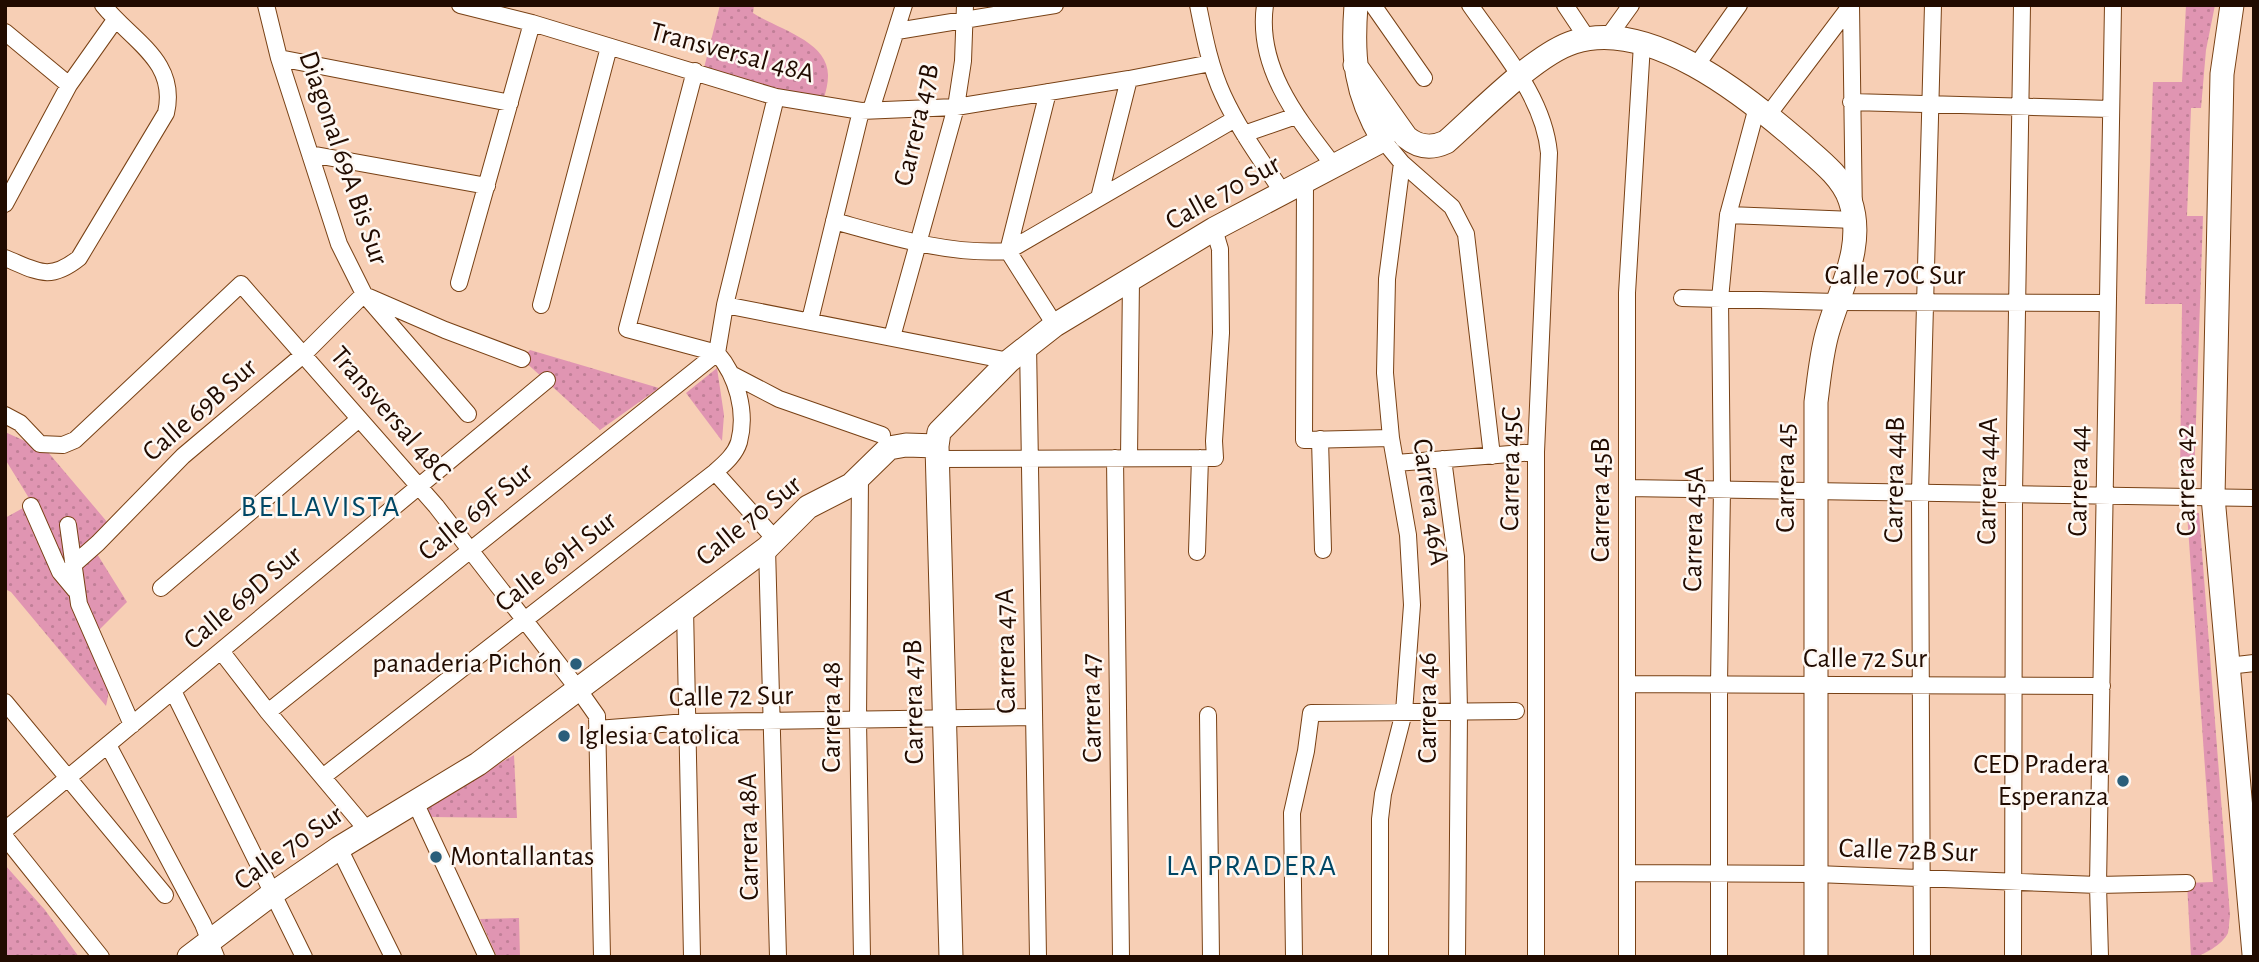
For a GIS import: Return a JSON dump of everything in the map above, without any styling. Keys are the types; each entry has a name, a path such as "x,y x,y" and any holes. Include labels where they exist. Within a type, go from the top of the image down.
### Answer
{"street":[{"path":"5,258 36,271 52,274 79,258 163,120 169,100 169,88 163,69 103,5"},
{"name":"Diagonal 69A Bis Sur","path":"266,5 279,58 339,244 364,294 468,414"},
{"name":"Transversal 48A","path":"460,5 533,23 776,97 866,111 956,107 1212,63"},
{"path":"810,320 834,221 866,111 897,31 904,5"},
{"path":"897,31 966,13 1055,5"},
{"path":"1198,5 1222,93 1244,134 1283,193"},
{"path":"1265,5 1265,29 1277,83 1296,116 1334,166"},
{"path":"1356,5 1355,65 1363,103 1383,140 1402,163 1452,206 1466,234 1492,456"},
{"path":"1373,5 1424,78"},
{"name":"Carrera 45C","path":"1470,5 1538,108 1549,153 1536,452 1536,957"},
{"path":"1565,5 1597,38"},
{"path":"1597,38 1631,5"},
{"path":"1696,66 1739,5"},
{"path":"1763,111 1851,5"},
{"name":"Carrera 45","path":"1816,957 1817,390 1821,357 1852,260 1854,220 1851,5"},
{"name":"Carrera 44B","path":"1922,957 1920,493 1933,5"},
{"name":"Carrera 44A","path":"2013,957 2014,494 2022,5"},
{"name":"Carrera 44","path":"2100,957 2098,885 2113,5"},
{"name":"Carrera 42","path":"2232,5 2222,74 2213,498 2250,884 2254,954"},
{"name":"Carrera 47B","path":"892,337 956,107 966,13"},
{"path":"5,204 69,85 115,20"},
{"path":"459,283 533,23"},
{"path":"5,32 69,85"},
{"path":"1355,65 1406,137 1415,144 1437,146 1446,142 1558,48 1597,38 1642,44 1696,66 1763,111 1836,177 1850,200 1854,220 1728,215"},
{"name":"Carrera 45B","path":"1627,957 1628,293 1642,44"},
{"path":"541,305 609,47"},
{"path":"279,58 510,103"},
{"path":"695,71 627,329 718,353 726,305 776,97"},
{"path":"1099,198 1129,79"},
{"path":"1048,92 1007,251 1055,325"},
{"path":"1851,102 2111,109"},
{"name":"Carrera 45A","path":"1719,957 1718,684 1722,489 1720,299 1728,215 1763,111"},
{"path":"1244,134 1296,116"},
{"path":"834,221 918,244 978,253 1007,251 1235,119"},
{"name":"Calle 70 Sur","path":"189,957 212,950 272,894 339,848 478,764 771,544 808,507 842,490 860,477 889,448 906,445 938,453 942,428 1009,361 1055,325 1214,229 1383,140"},
{"path":"310,153 487,186"},
{"name":"Carrera 46A","path":"1380,957 1380,819 1383,794 1404,712 1412,605 1408,535 1391,438 1385,373 1387,290 1402,163"},
{"path":"1305,181 1312,440 1323,550"},
{"path":"1197,552 1207,458 1214,442 1221,321 1220,249 1214,229"},
{"name":"Carrera 47","path":"1121,957 1122,458 1131,279"},
{"name":"Transversal 48C","path":"5,415 20,423 40,444 62,445 75,440 241,284 419,486 471,550 578,689 597,723"},
{"path":"364,294 445,330 522,359"},
{"name":"Calle 69B Sur","path":"72,566 183,456 303,355 364,294"},
{"name":"Calle 70C Sur","path":"1682,298 1837,302 2108,303"},
{"path":"726,305 1009,361"},
{"name":"Carrera 47A","path":"1028,344 1038,957"},
{"name":"Calle 69H Sur","path":"324,776 715,472 732,455 739,442 741,420 733,375 718,353"},
{"name":"Calle 69F Sur","path":"268,712 718,353"},
{"path":"733,375 779,399 883,435"},
{"name":"Calle 69D Sur","path":"5,830 547,380"},
{"path":"161,588 359,418"},
{"path":"1312,440 1391,438"},
{"path":"1396,463 1536,452"},
{"path":"938,453 1030,459 1207,458"},
{"name":"Carrera 47B","path":"938,453 951,957"},
{"name":"Carrera 46","path":"1443,459 1456,557 1459,712 1457,957"},
{"path":"715,472 771,544"},
{"name":"Carrera 48","path":"860,477 858,720 862,957"},
{"path":"1627,488 2254,498"},
{"path":"31,506 60,572 76,592"},
{"path":"68,525 79,604 132,725"},
{"name":"Carrera 48A","path":"771,544 778,957"},
{"path":"685,608 692,957"},
{"path":"221,651 268,712 367,830"},
{"path":"2228,666 2254,663"},
{"name":"Calle 72 Sur","path":"1627,684 2102,686"},
{"path":"173,691 304,957"},
{"path":"5,702 165,895"},
{"path":"1294,957 1292,813 1306,751 1311,713 1516,710"},
{"path":"1208,715 1211,957"},
{"name":"Calle 72 Sur","path":"597,723 1034,717"},
{"path":"597,723 602,957"},
{"path":"108,745 203,924 212,950"},
{"path":"415,802 487,957"},
{"path":"5,837 102,957"},
{"path":"339,848 393,957"},
{"name":"Calle 72B Sur","path":"1627,873 1816,874 2098,885 2187,883"},
{"path":"2237,957 2254,954"}],"shaded area":[{"path":"720,5 754,5 753,13 811,45 826,64 828,79 824,98 776,89 704,68"},
{"path":"2186,5 2215,5 2206,50 2201,108 2191,108 2187,216 2203,216 2194,479 2180,477 2182,304 2145,304 2153,82 2182,82"},
{"path":"530,350 659,388 600,430 522,359"},
{"path":"717,368 724,415 722,441 686,393"},
{"path":"5,432 47,451 108,523 89,541 127,602 98,631 108,677 106,706 11,592 5,589 5,518 32,503 5,459"},
{"path":"2187,513 2199,513 2230,916 2228,933 2222,941 2206,952 2191,957 2187,883 2213,882"},
{"path":"514,755 517,818 430,817 425,807"},
{"path":"5,865 45,910 79,957 5,957"},
{"path":"519,918 520,957 497,957 480,919"}],"place":[{"name":"panaderia Pichón","path":"576,664"},
{"name":"Iglesia Catolica","path":"564,736"},
{"name":"CED Pradera Esperanza","path":"2123,781"},
{"name":"Montallantas","path":"436,857"}],"district":[{"name":"BELLAVISTA","path":"321,507"},
{"name":"LA PRADERA","path":"1252,866"}]}
